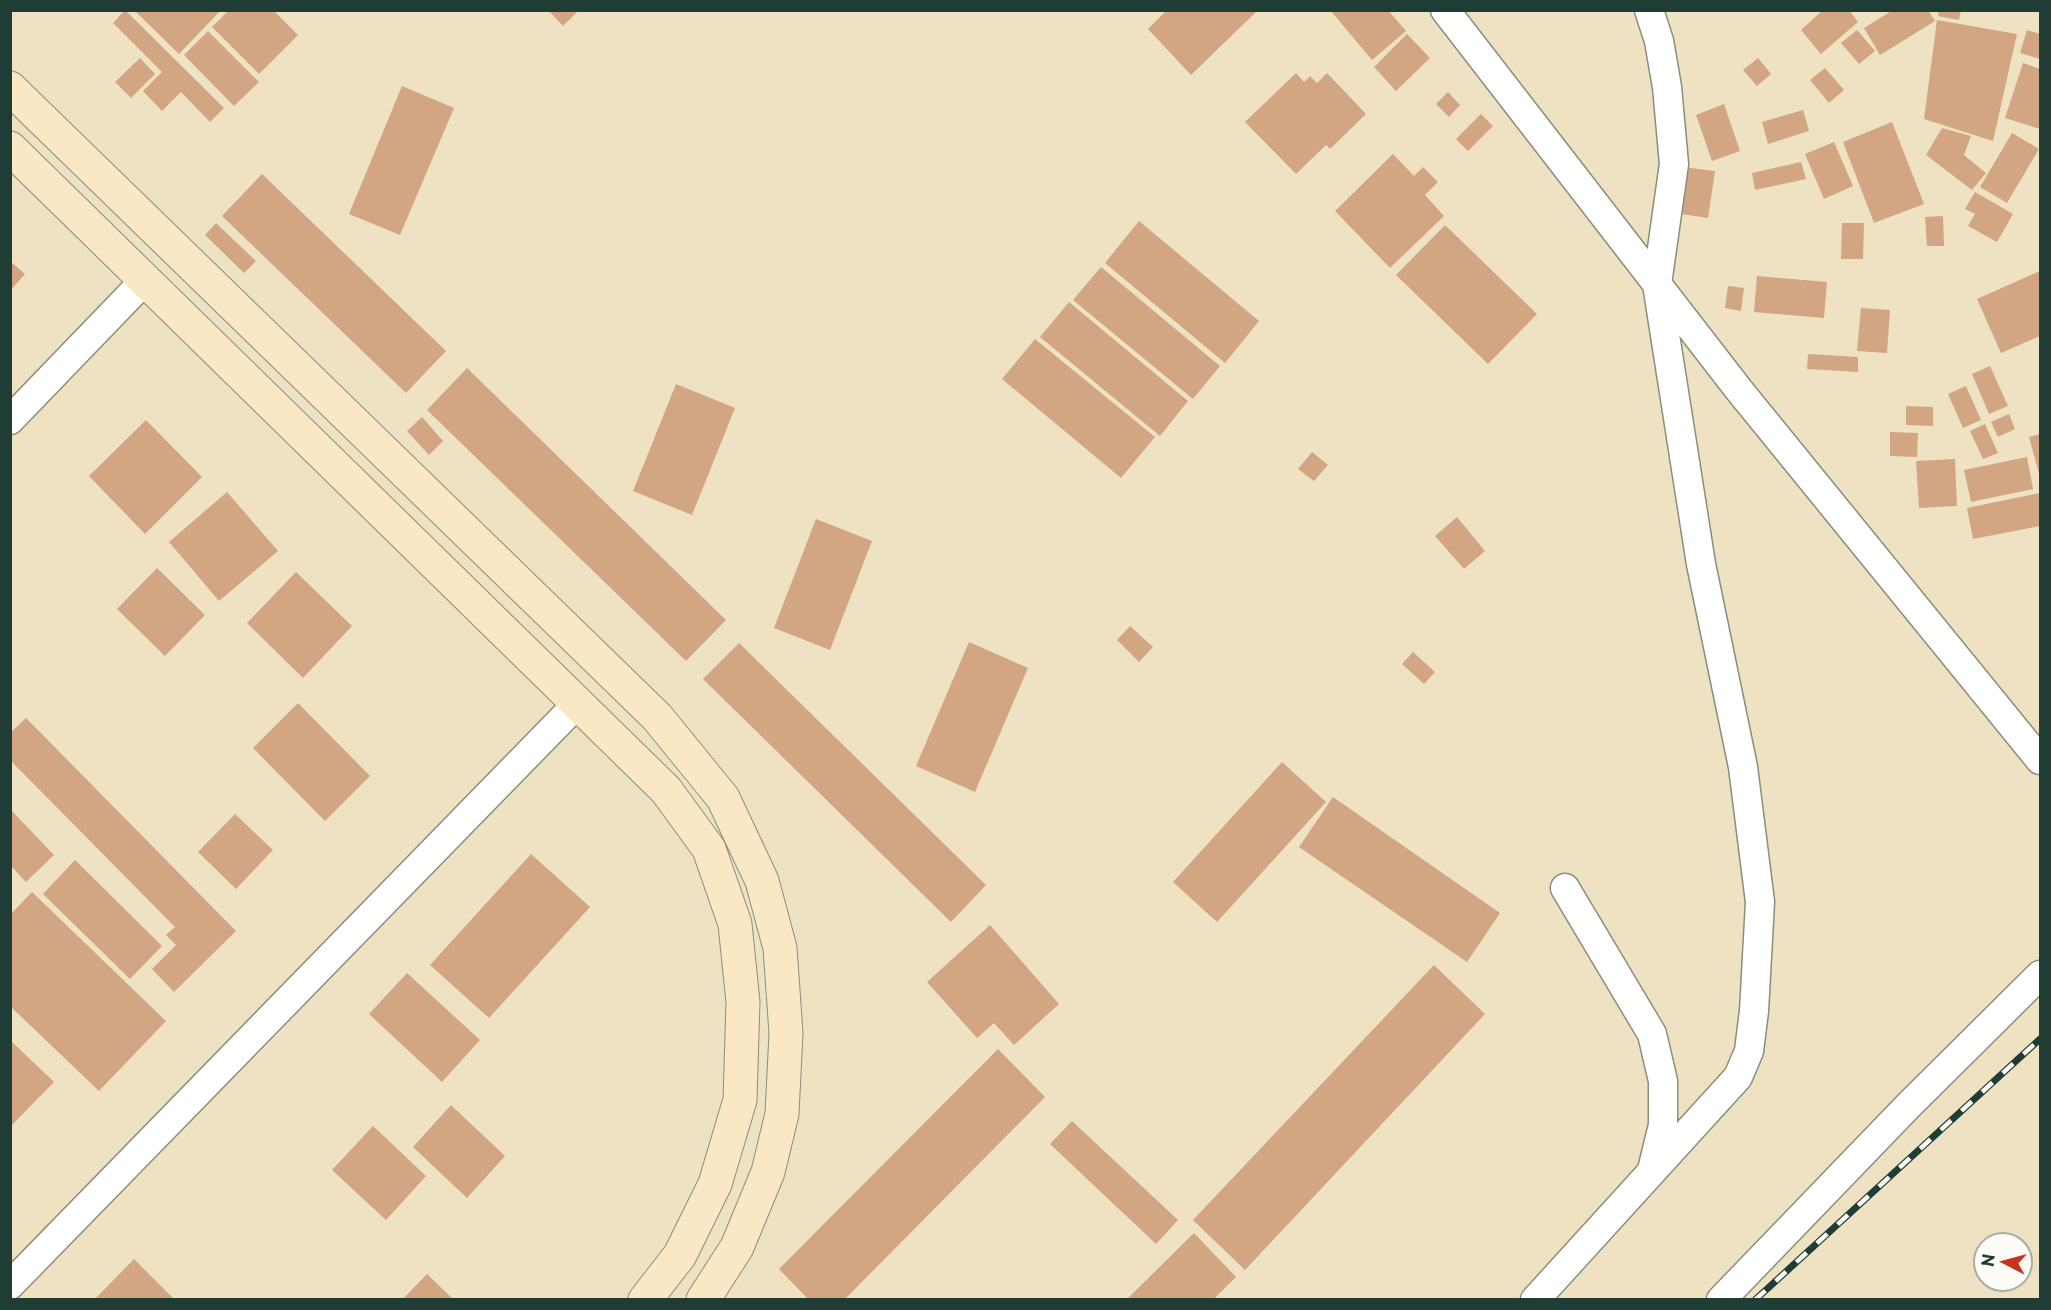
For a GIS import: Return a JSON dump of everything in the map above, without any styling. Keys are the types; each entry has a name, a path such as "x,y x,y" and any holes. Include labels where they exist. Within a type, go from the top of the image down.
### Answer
{"street":[{"path":"1535,1299 1738,1077 1749,1051 1754,1011 1760,902 1743,767 1701,564 1657,284 1674,164 1667,87 1659,41 1649,10"},
{"path":"1450,12 1739,390 2040,760"},
{"path":"10,88 657,717 723,798 762,881 780,948 786,1033 782,1114 768,1172 737,1247 703,1299"},
{"path":"10,148 666,790 710,849 735,924 743,1002 740,1100 715,1184 680,1255 645,1299"},
{"path":"10,420 145,280"},
{"path":"10,1285 577,704"},
{"path":"1565,888 1652,1034 1663,1081 1663,1125 1652,1172"},
{"path":"1721,1299 1908,1106 2040,975"}],"building":[{"path":"125,10 224,108 210,122 181,92 162,111 143,91 162,72 113,23"},
{"path":"134,10 221,10 179,54"},
{"path":"229,10 273,10 298,35 259,74 212,27"},
{"path":"548,10 579,10 563,26"},
{"path":"1167,10 1258,10 1191,75 1148,29"},
{"path":"1330,10 1388,10 1406,31 1372,60"},
{"path":"1823,10 1849,10 1858,22 1821,54 1801,30"},
{"path":"1893,10 1928,10 1935,21 1880,55 1864,28"},
{"path":"1939,10 1961,10 1959,20 1938,16"},
{"path":"1937,20 2017,34 1993,141 1924,119"},
{"path":"1857,30 1875,51 1859,64 1841,43"},
{"path":"2027,30 2040,34 2040,59 2020,53"},
{"path":"208,31 259,82 234,106 184,55"},
{"path":"1407,34 1430,58 1396,91 1374,67"},
{"path":"140,58 155,74 131,98 115,82"},
{"path":"1758,58 1771,74 1757,86 1743,70"},
{"path":"2023,63 2040,69 2040,129 2005,118"},
{"path":"1825,68 1844,90 1829,103 1810,80"},
{"path":"1296,73 1304,82 1310,76 1317,83 1327,73 1366,114 1330,149 1326,145 1296,174 1245,122"},
{"path":"402,86 454,108 400,235 349,214"},
{"path":"1448,92 1460,105 1449,117 1436,104"},
{"path":"1724,104 1740,151 1712,161 1696,115"},
{"path":"1803,110 1809,131 1768,144 1762,122"},
{"path":"1481,114 1493,126 1468,151 1456,139"},
{"path":"1892,122 1924,204 1874,223 1843,142"},
{"path":"1942,128 1971,136 1964,155 1986,173 1972,190 1926,155"},
{"path":"2012,133 2039,149 2007,203 1980,187"},
{"path":"1834,142 1853,186 1824,199 1805,154"},
{"path":"1393,154 1414,176 1423,167 1438,182 1425,195 1444,216 1390,268 1335,211"},
{"path":"1801,162 1806,179 1755,190 1752,173"},
{"path":"1682,167 1715,171 1708,218 1675,213"},
{"path":"262,174 446,351 406,393 222,216"},
{"path":"1975,192 2013,214 1997,242 1968,226 1975,214 1965,209"},
{"path":"1943,216 1944,246 1927,246 1925,217"},
{"path":"1139,221 1259,321 1225,363 1105,263"},
{"path":"216,223 256,261 244,273 205,235"},
{"path":"1842,223 1864,223 1863,259 1841,259"},
{"path":"1445,225 1537,314 1488,364 1396,275"},
{"path":"10,261 25,274 10,291"},
{"path":"1101,267 1220,366 1193,399 1073,300"},
{"path":"2040,271 2040,336 2001,353 1977,299"},
{"path":"1757,276 1827,282 1824,318 1754,312"},
{"path":"1728,286 1744,288 1741,311 1725,308"},
{"path":"1069,302 1188,401 1160,436 1040,337"},
{"path":"1861,308 1890,310 1887,353 1857,351"},
{"path":"1035,339 1155,437 1121,478 1002,379"},
{"path":"1808,354 1858,357 1858,372 1807,369"},
{"path":"1990,366 2008,406 1989,414 1972,374"},
{"path":"467,368 726,620 686,661 427,410"},
{"path":"676,384 735,408 692,515 633,491"},
{"path":"1966,386 1981,420 1963,428 1948,394"},
{"path":"1906,406 1933,407 1933,426 1906,425"},
{"path":"2009,414 2015,429 1998,437 1991,422"},
{"path":"422,417 443,441 429,455 407,431"},
{"path":"146,420 202,477 145,534 89,476"},
{"path":"1985,424 1998,453 1983,459 1970,431"},
{"path":"1890,432 1918,433 1917,457 1890,456"},
{"path":"2040,434 2040,477 2029,437"},
{"path":"1312,452 1328,465 1314,481 1298,469"},
{"path":"2027,457 2033,489 1971,502 1964,470"},
{"path":"1955,459 1957,506 1919,508 1916,461"},
{"path":"227,492 278,551 219,601 169,542"},
{"path":"2040,493 2040,526 1973,539 1967,508"},
{"path":"1457,517 1485,551 1464,569 1435,536"},
{"path":"816,519 872,541 830,650 774,628"},
{"path":"157,568 205,615 165,656 117,609"},
{"path":"296,572 352,626 303,678 247,623"},
{"path":"1130,626 1153,647 1139,662 1117,640"},
{"path":"969,642 1028,668 975,792 916,766"},
{"path":"739,643 986,885 951,922 703,679"},
{"path":"1413,652 1435,672 1424,684 1402,664"},
{"path":"298,703 370,776 325,821 253,748"},
{"path":"26,718 236,931 174,992 152,969 176,945 166,935 175,927 10,760 10,733"},
{"path":"1282,762 1326,802 1217,922 1173,882"},
{"path":"1333,797 1500,913 1467,962 1299,847"},
{"path":"10,809 54,855 26,882 10,865"},
{"path":"235,814 273,850 236,889 198,852"},
{"path":"531,854 590,907 489,1018 430,965"},
{"path":"75,860 162,946 130,979 43,894"},
{"path":"32,892 166,1021 99,1091 10,1006 10,915"},
{"path":"990,925 1059,1004 1014,1045 994,1023 977,1038 927,982"},
{"path":"1434,965 1485,1014 1245,1270 1193,1220"},
{"path":"407,973 480,1040 442,1082 369,1014"},
{"path":"10,1040 54,1082 10,1127"},
{"path":"998,1049 1045,1097 844,1300 809,1300 779,1269"},
{"path":"451,1105 505,1156 467,1198 413,1147"},
{"path":"1072,1121 1178,1220 1156,1244 1050,1144"},
{"path":"373,1126 426,1176 386,1220 332,1170"},
{"path":"1194,1233 1236,1277 1213,1300 1126,1300"},
{"path":"134,1259 175,1300 94,1300"},
{"path":"427,1274 454,1300 402,1300"}],"railway":[{"path":"1755,1300 2040,1039"}]}
